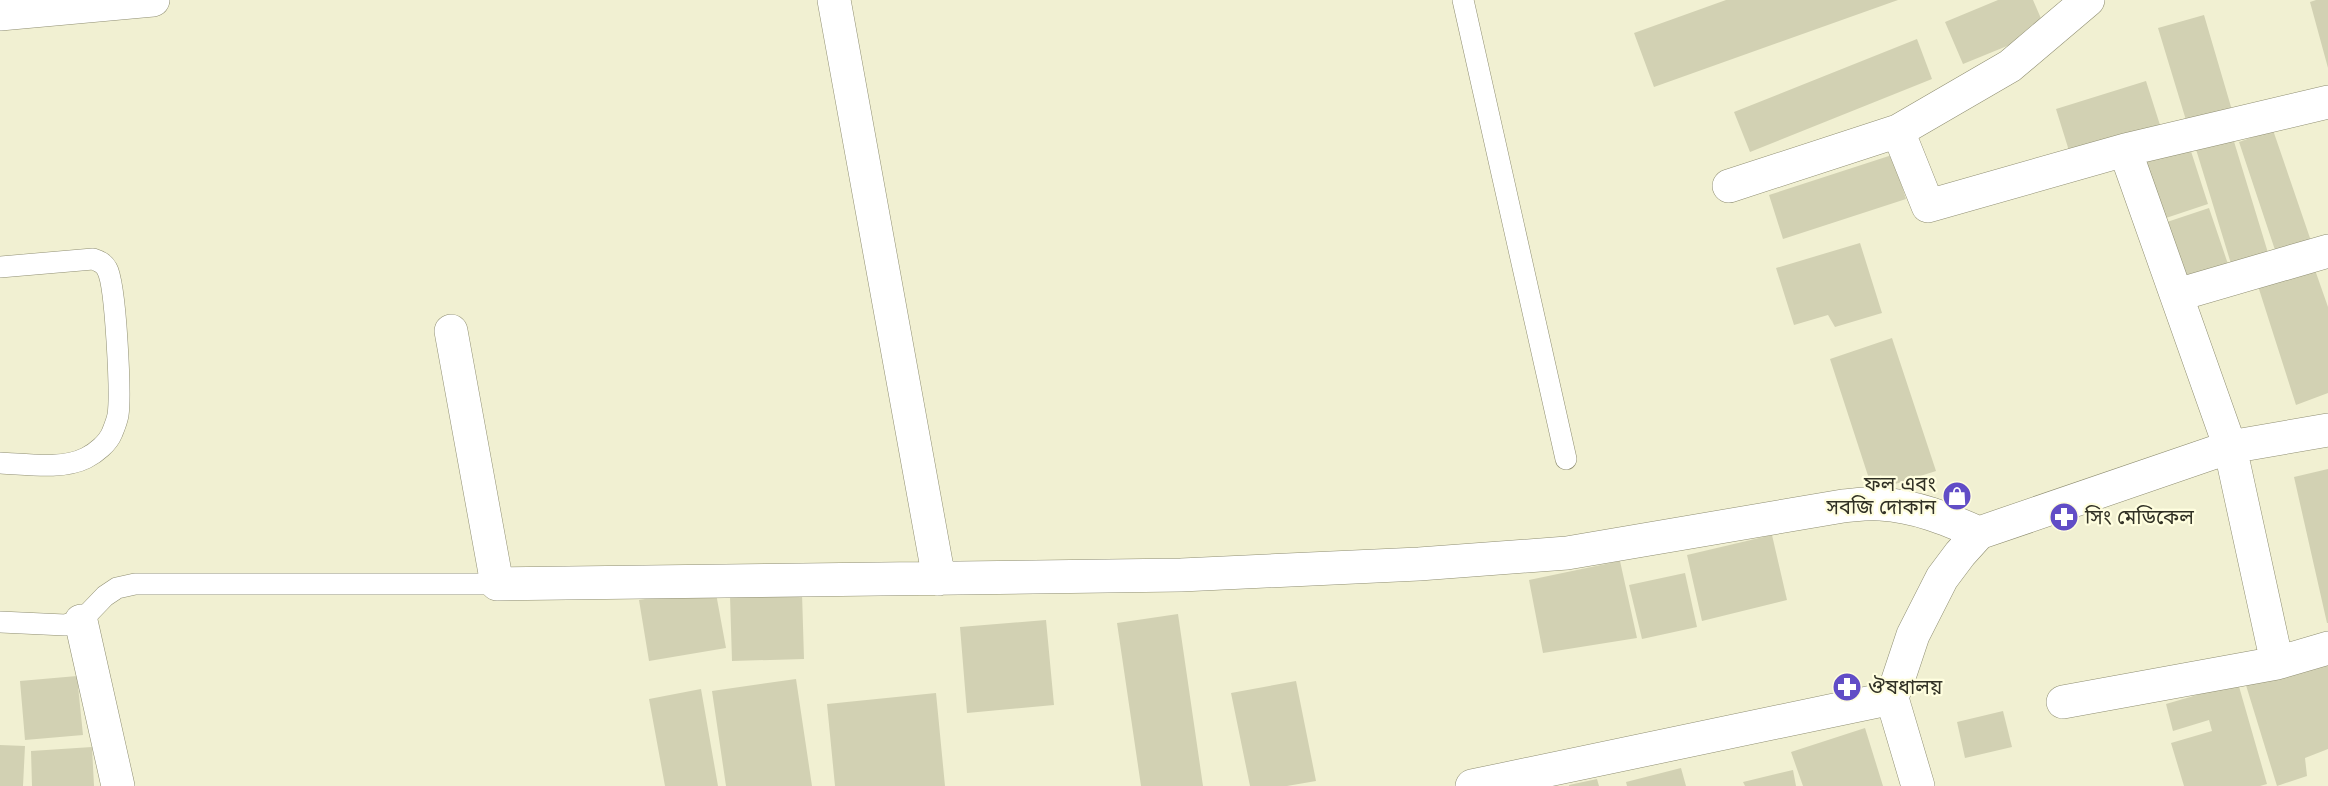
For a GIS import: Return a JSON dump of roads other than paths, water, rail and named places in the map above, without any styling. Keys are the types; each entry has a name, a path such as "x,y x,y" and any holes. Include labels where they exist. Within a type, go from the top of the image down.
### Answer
{"street":[{"path":"0,14 153,0"},
{"path":"834,0 939,579"},
{"path":"1729,186 1898,131 2010,66 2051,13 2088,0"},
{"path":"1898,131 1928,206 2125,150 2328,102"},
{"path":"2125,150 2230,447 2277,663"},
{"path":"2176,296 2328,251"},
{"path":"451,331 498,584 1181,575 1419,564 1567,553 1843,506 1878,503 1908,507 1938,516 1979,533"},
{"path":"1918,786 1892,698 1912,635 1942,578 1959,554 1979,533 2230,447 2328,430"},
{"path":"81,621 118,786"},
{"path":"2063,702 2277,663 2328,648"},
{"path":"1472,786 1892,698"}],"lane":[{"path":"1463,0 1566,459"},
{"path":"0,267 93,259 102,263 110,277 119,387 118,415 111,435 100,449 86,459 45,465 0,463"},
{"path":"0,622 65,625 81,621 105,596 117,588 135,584 498,584"}],"place":[{"name":"ফল এবং সবজি দোকান","path":"1957,496"},
{"name":"সিং মেডিকেল","path":"2064,517"},
{"name":"ঔষধালয়","path":"1847,687"}]}
